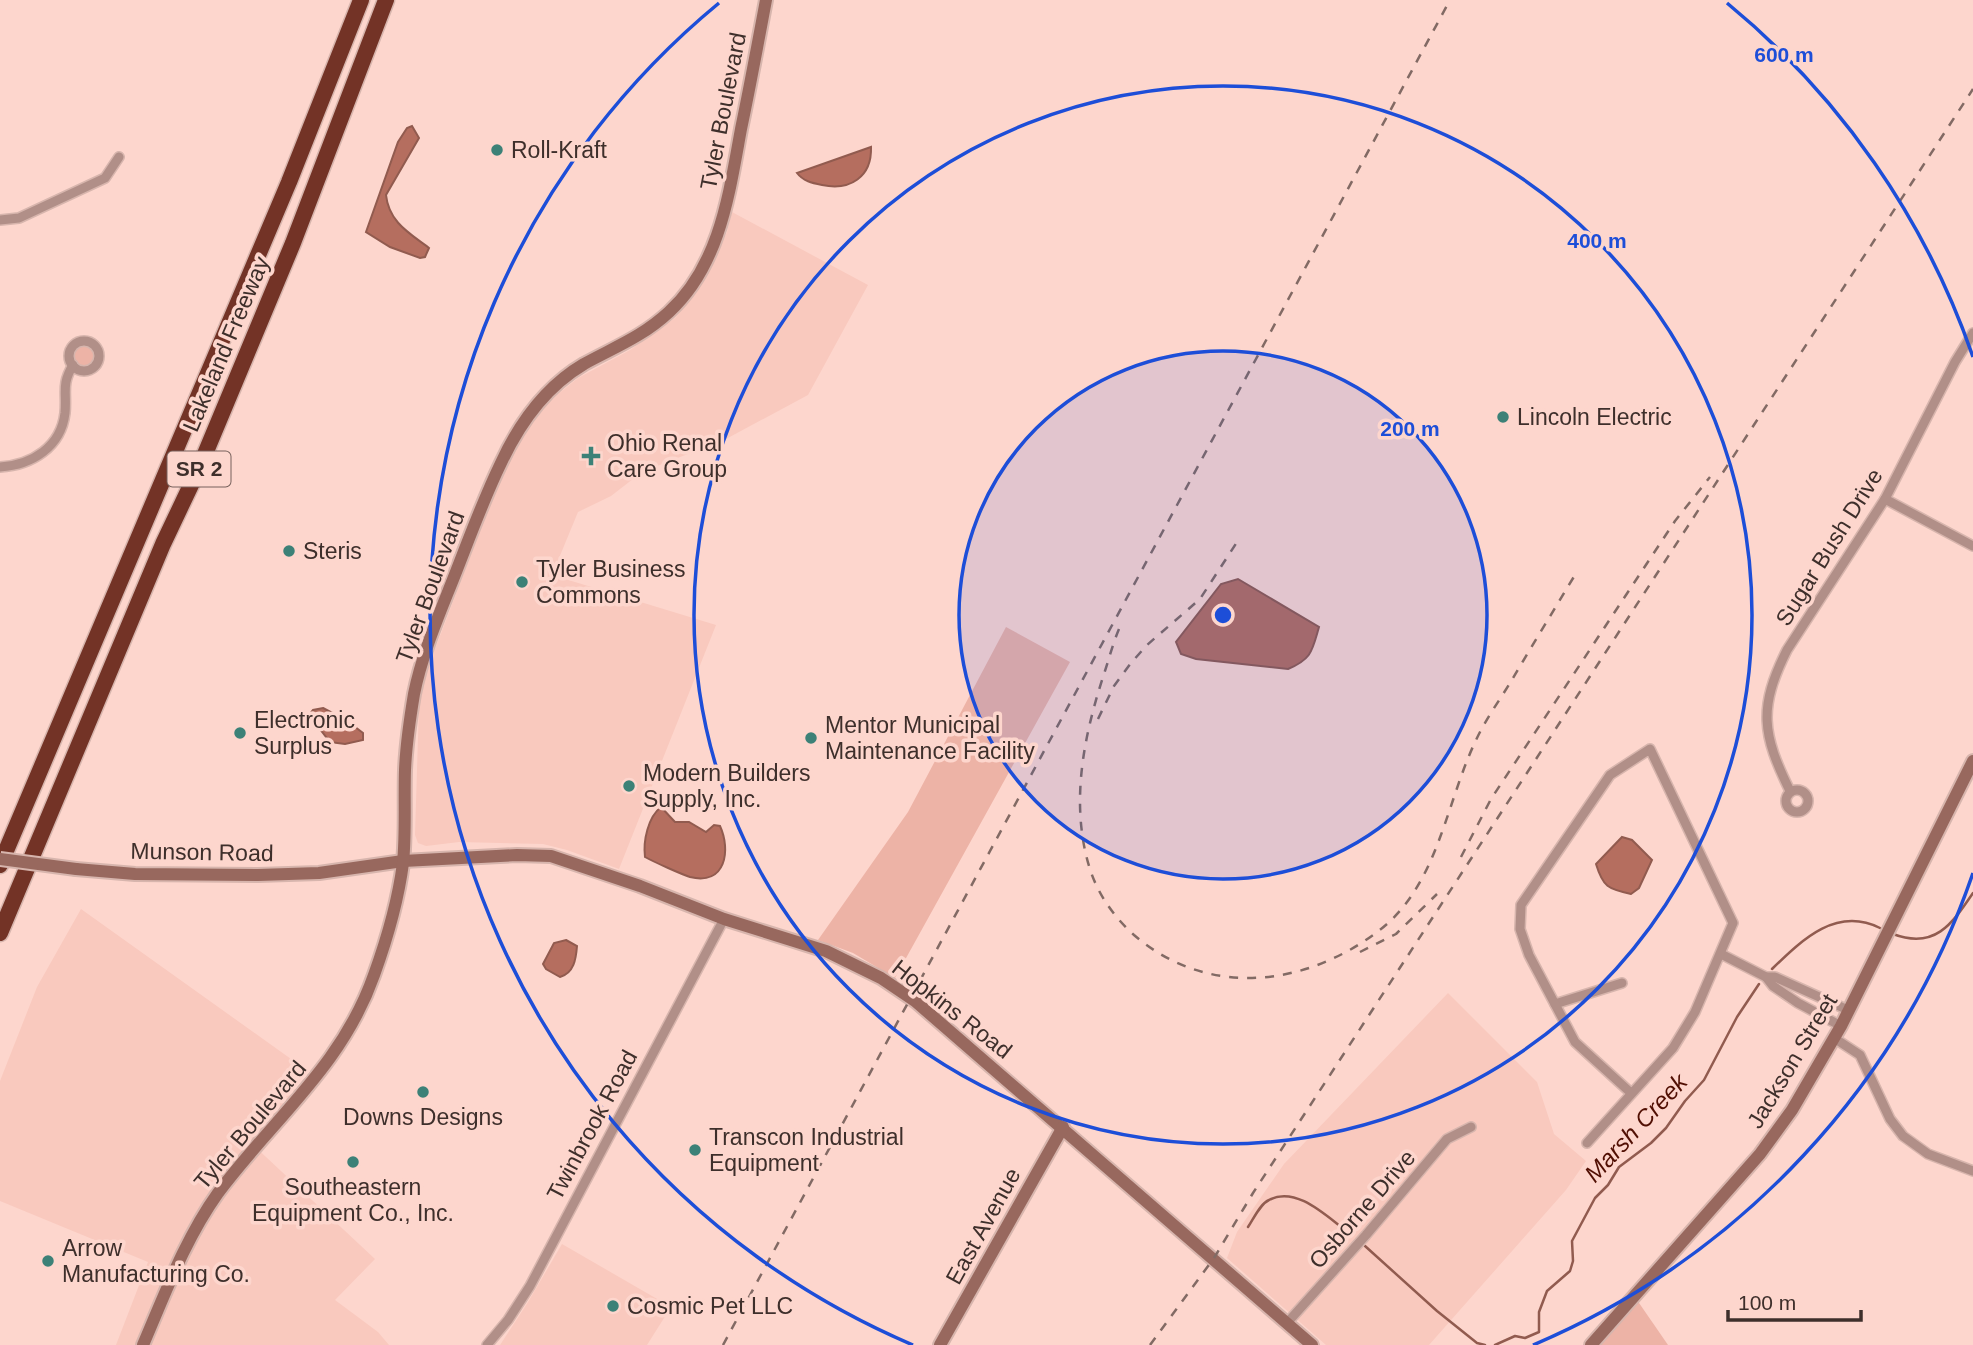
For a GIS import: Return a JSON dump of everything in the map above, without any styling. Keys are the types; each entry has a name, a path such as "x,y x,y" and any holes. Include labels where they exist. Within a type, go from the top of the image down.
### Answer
{"highway":[{"name":"Lakeland Freeway","path":"0,865 294,169 361,0"},
{"name":"Lakeland Freeway","path":"0,933 293,243 386,0"}],"street":[{"name":"Tyler Boulevard","path":"143,1345 180,1260 203,1216 276,1122 320,1074 356,1019 374,976 393,917 403,861 405,765 415,692 432,630 495,475 523,420 550,389 584,364 638,337 671,310 692,285 709,256 719,233 727,202 766,0"},
{"path":"0,220 19,218 105,178 119,157"},
{"name":"Sugar Bush Drive","path":"1790,792 1771,751 1768,738 1767,709 1772,684 1787,650 1885,499 1973,332"},
{"path":"0,467 30,461 53,442 65,413 64,386 73,366"},
{"path":"1885,499 1973,546"},
{"path":"1587,1143 1673,1048 1695,1013 1733,923 1650,749 1610,775 1521,905 1520,929 1529,955 1575,1042 1631,1093"},
{"name":"Jackson Street","path":"1591,1345 1760,1154 1792,1110 1841,1026 1973,761"},
{"name":"Hopkins Road","path":"403,861 516,855 551,856 640,886 724,919 826,951 881,978 915,1001 1063,1127 1312,1345"},
{"name":"Munson Road","path":"0,859 135,874 258,875 319,873 403,861"},
{"name":"Twinbrook Road","path":"487,1345 508,1320 530,1286 724,919"},
{"path":"1721,954 1766,977 1773,986 1798,1003 1841,1026"},
{"path":"1766,977 1775,977 1848,1010"},
{"path":"1555,1004 1622,983"},
{"path":"1834,1038 1860,1055 1890,1119 1903,1136 1928,1154 1973,1171"},
{"name":"East Avenue","path":"940,1345 1063,1127"},
{"name":"Osborne Drive","path":"1287,1323 1447,1139 1471,1127"}],"shaded area":[{"path":"412,126 419,138 386,195 396,220 429,248 425,257 420,258 390,247 366,232 398,142 407,128"},
{"path":"871,147 868,166 857,180 850,184 822,185 805,180 797,173"},
{"path":"732,212 868,285 808,395 726,439 642,472 611,496 578,512 552,575 716,625 619,869 543,844 459,842 426,846 418,843 415,835 419,705 427,670 500,478 527,425 558,394 578,378 630,350 675,318 696,293 712,266 727,232"},
{"path":"85,345 93,348 96,356 93,364 85,367 77,364 74,356 77,348"},
{"path":"1238,579 1319,627 1307,658 1288,669 1196,659 1181,654 1176,642 1221,584"},
{"path":"1006,627 1070,662 895,978 853,953 818,940 908,812"},
{"path":"323,708 363,733 363,740 345,744 330,742 309,715 313,710"},
{"path":"661,807 675,822 689,822 706,832 714,825 720,826 725,855 718,871 702,878 690,877 645,857 647,830 656,811"},
{"path":"1622,837 1632,840 1652,860 1639,888 1631,894 1608,886 1601,878 1596,864"},
{"path":"81,909 305,1069 296,1089 250,1142 375,1259 335,1300 378,1332 389,1345 116,1345 148,1262 0,1201 0,1081 37,987"},
{"path":"566,940 577,946 576,956 571,969 560,977 546,969 543,964 554,943"},
{"path":"1448,993 1537,1082 1554,1134 1586,1161 1566,1190 1429,1345 1326,1345 1227,1258 1237,1232 1284,1164"},
{"path":"562,1244 671,1307 647,1345 500,1345"},
{"path":"1637,1300 1668,1345 1597,1345"}],"waterway":[{"name":"Marsh Creek","path":"1893,934 1920,939 1941,931 1958,915 1973,893"},
{"name":"Marsh Creek","path":"1772,969 1808,937 1834,924 1864,922 1880,928"},
{"name":"Marsh Creek","path":"1495,1345 1515,1336 1525,1338 1539,1332 1539,1312 1547,1291 1570,1271 1573,1261 1572,1241 1595,1198 1608,1185 1619,1167 1666,1128 1704,1080 1737,1017 1759,984"},
{"name":"Marsh Creek","path":"1248,1227 1266,1202 1280,1196 1312,1205 1349,1233"},
{"name":"Marsh Creek","path":"1365,1246 1437,1311 1477,1343 1485,1345"}],"railway":[{"path":"723,1345 1450,0"},
{"path":"1150,1345 1214,1258 1253,1193 1973,89"},
{"path":"1461,857 1491,799 1675,521 1710,477"},
{"path":"1098,719 1114,686 1131,663 1147,645 1200,599 1239,539"},
{"path":"1119,629 1091,721 1082,769 1080,793 1083,842 1092,876 1101,895 1119,920 1134,935 1163,955 1193,969 1225,977 1258,978 1290,973 1322,963 1352,949 1381,929 1401,910 1429,865 1466,762 1481,731 1578,570"},
{"path":"1360,952 1396,934 1437,894"}],"place":[{"name":"Roll-Kraft","path":"497,150"},
{"name":"Lincoln Electric","path":"1503,417"},
{"name":"Ohio Renal Care Group","path":"591,456"},
{"name":"Steris","path":"289,551"},
{"name":"Tyler Business Commons","path":"522,582"},
{"name":"Electronic Surplus","path":"240,733"},
{"name":"Mentor Municipal Maintenance Facility","path":"811,738"},
{"name":"Modern Builders Supply, Inc.","path":"629,786"},
{"name":"Downs Designs","path":"423,1092"},
{"name":"Transcon Industrial Equipment","path":"695,1150"},
{"name":"Southeastern Equipment Co., Inc.","path":"353,1162"},
{"name":"Arrow Manufacturing Co.","path":"48,1261"},
{"name":"Cosmic Pet LLC","path":"613,1306"}]}
